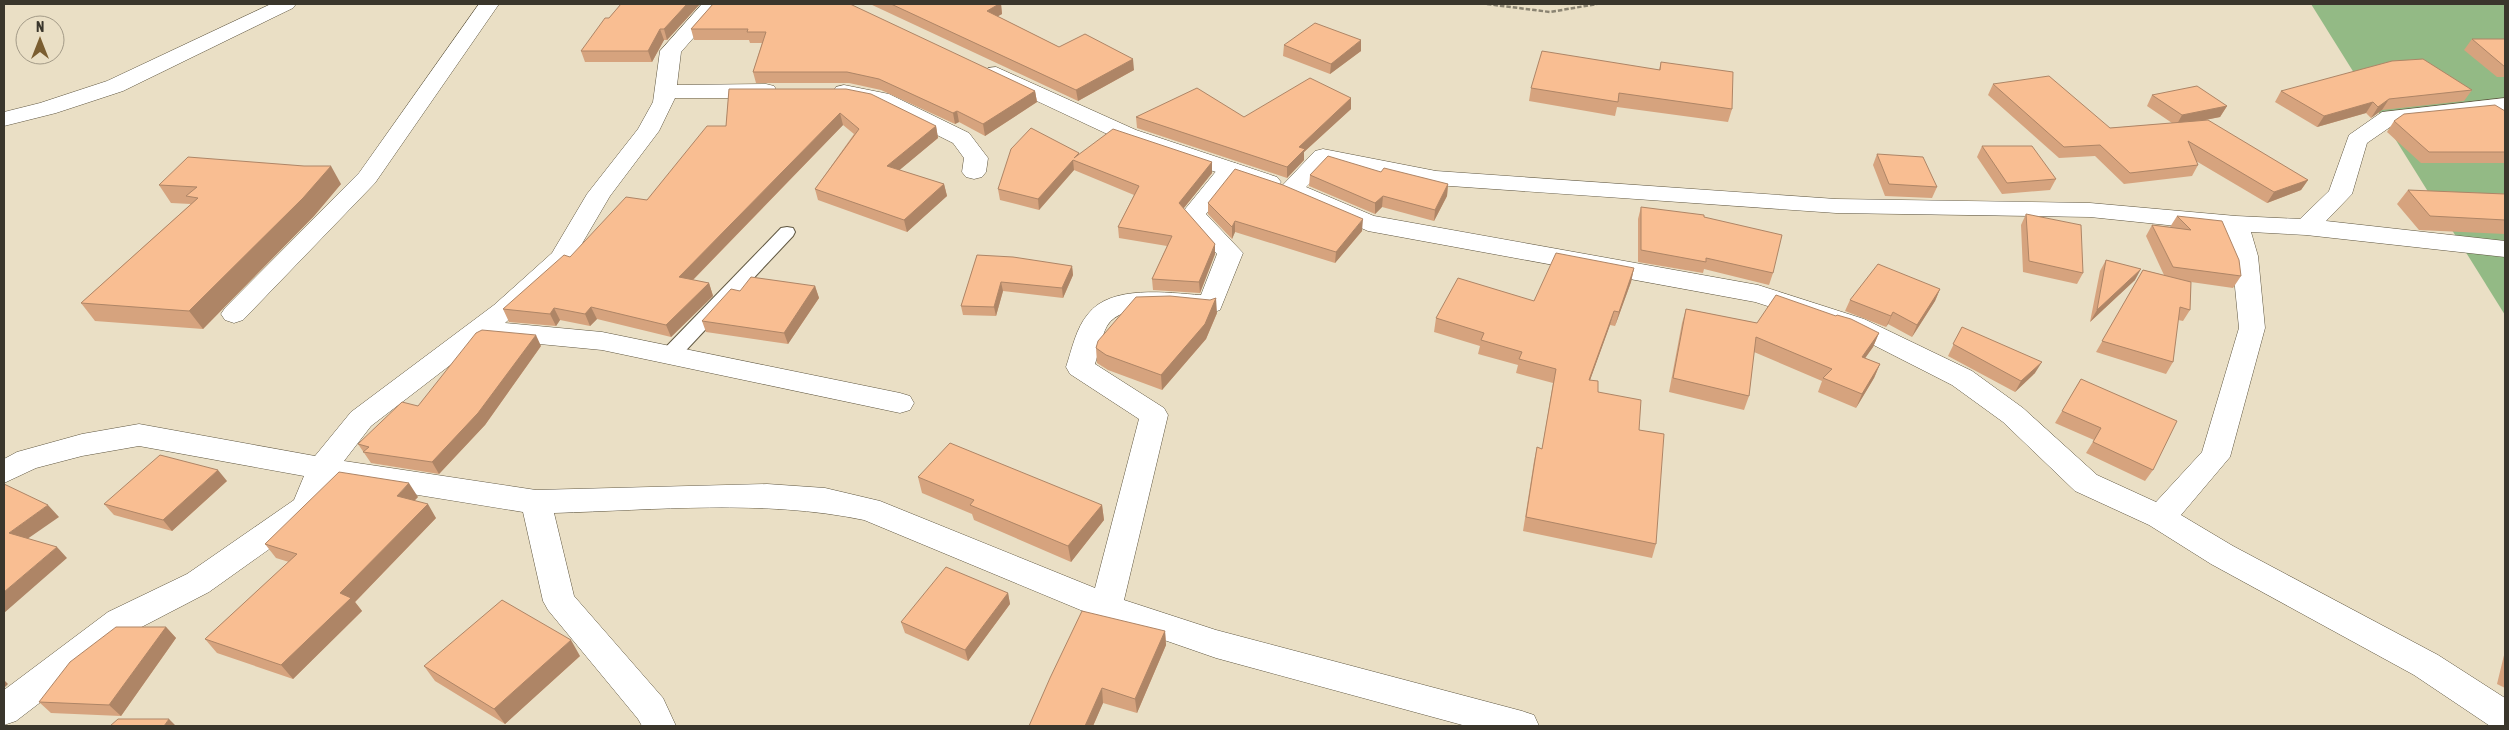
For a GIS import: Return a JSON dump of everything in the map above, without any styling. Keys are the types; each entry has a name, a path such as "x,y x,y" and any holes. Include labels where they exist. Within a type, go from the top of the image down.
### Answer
{"street":[{"path":"4,105 51,93 107,74 257,4"},
{"path":"4,119 48,108 115,86 286,4"},
{"path":"234,314 367,178 489,4"},
{"path":"4,710 120,622 198,583 306,507 322,468 361,419 478,330 562,258 599,194 648,131 664,102 670,51 713,4"},
{"path":"976,64 1128,135 1291,189 1368,223 1758,294 1854,325 1962,378 2013,415 2086,483 2160,517 2222,555 2426,664 2505,717"},
{"path":"665,92 786,91"},
{"path":"822,92 849,92 881,99 961,138 976,158 974,172"},
{"path":"2306,228 2340,194 2357,140 2390,117 2505,105"},
{"path":"1291,189 1323,156 1436,178 1836,206 2090,210 2236,224 2306,228 2505,249"},
{"path":"1106,606 1154,415 1080,368 1097,320 1112,306 1136,301 1211,304 1230,253 1193,214 1230,169"},
{"path":"2160,517 2215,457 2252,328 2245,256 2236,224"},
{"path":"478,330 602,341 900,403"},
{"path":"4,472 27,460 82,445 139,435 192,442 322,468 536,502 767,496 825,500 869,509 1106,606 1216,644 1522,726"},
{"path":"536,502 559,601 651,709 659,726"}],"lane":[{"path":"670,356 787,232"}],"path":[{"path":"1487,4 1550,12 1597,4"}],"green space":[{"path":"2311,4 2505,4 2505,315"}],"building":[{"path":"621,4 687,4 664,29 660,29 648,51 581,51 605,18 609,18"},
{"path":"713,4 850,4 1035,91 983,124 957,111 953,113 879,79 847,72 753,72 766,32 747,32 748,29 691,29"},
{"path":"891,4 999,4 987,11 1059,47 1085,34 1133,59 1076,90"},
{"path":"1315,23 1361,40 1331,64 1284,45"},
{"path":"2472,39 2505,39 2505,67"},
{"path":"1542,51 1660,70 1661,62 1733,72 1732,109 1619,93 1618,102 1531,88"},
{"path":"2423,59 2472,90 2389,99 2378,107 2373,102 2324,116 2281,91 2392,61"},
{"path":"2049,76 2110,128 2208,120 2308,180 2274,192 2188,141 2198,165 2130,173 2100,145 2064,147 1993,84"},
{"path":"1310,78 1351,98 1299,147 1305,149 1287,167 1136,117 1197,88 1244,117"},
{"path":"2197,86 2227,106 2182,115 2152,95"},
{"path":"729,89 846,89 871,94 936,126 887,166 944,184 904,220 815,189 859,129 840,113 679,277 709,283 666,325 591,307 585,314 554,308 550,314 503,309 564,255 570,257 626,197 647,200 707,126 726,126"},
{"path":"2495,105 2505,111 2505,152 2429,152 2394,121 2404,114"},
{"path":"1031,128 1079,153 1074,158 1113,129 1212,162 1179,203 1215,244 1199,282 1152,279 1172,236 1118,227 1139,186 1073,160 1038,199 998,189 1011,149"},
{"path":"1982,146 2032,146 2056,179 2007,183"},
{"path":"1877,154 1923,157 1937,187 1889,184"},
{"path":"1328,156 1381,172 1384,168 1448,184 1435,210 1383,196 1375,203 1310,175"},
{"path":"188,157 304,166 331,166 303,198 189,311 81,303 198,198 186,196 197,187 159,185"},
{"path":"1235,169 1283,185 1363,219 1336,252 1235,221 1232,227 1208,203"},
{"path":"2408,190 2505,194 2505,220 2430,216"},
{"path":"1641,207 1704,215 1704,217 1782,235 1773,273 1706,258 1706,262 1641,250"},
{"path":"2026,214 2081,225 2083,273 2029,261"},
{"path":"2177,216 2222,221 2239,260 2241,276 2173,267 2152,225 2191,230"},
{"path":"1556,253 1634,268 1619,312 1614,311 1589,380 1598,381 1598,392 1641,400 1639,430 1664,434 1656,544 1526,517 1537,447 1542,449 1556,369 1519,359 1522,352 1481,340 1484,333 1436,318 1458,278 1534,301"},
{"path":"977,255 1013,257 1072,266 1062,288 1001,282 994,307 961,306"},
{"path":"2106,260 2141,269 2097,310"},
{"path":"1878,264 1940,289 1917,325 1893,312 1891,316 1850,300"},
{"path":"2143,270 2191,282 2190,310 2180,307 2173,362 2102,341"},
{"path":"751,277 815,286 784,333 702,321 731,289 740,291"},
{"path":"1776,295 1836,316 1851,319 1879,333 1862,357 1880,364 1862,394 1823,378 1832,369 1756,337 1749,396 1673,378 1686,309 1757,323"},
{"path":"1170,296 1210,300 1216,298 1205,324 1161,375 1106,355 1096,348 1098,341 1136,297"},
{"path":"1962,327 2042,362 2021,381 1953,344"},
{"path":"482,330 536,335 478,413 432,462 363,452 369,447 358,444 402,402 418,406 476,333"},
{"path":"2081,379 2177,421 2153,470 2093,442 2101,428 2062,411"},
{"path":"950,443 1102,505 1068,546 970,505 974,500 918,477"},
{"path":"160,455 218,470 163,520 104,504"},
{"path":"339,472 409,483 397,496 428,504 340,593 351,598 281,665 205,639 297,554 265,544"},
{"path":"4,484 48,505 9,533 57,547 4,592"},
{"path":"946,567 1008,593 965,650 901,622"},
{"path":"502,600 571,640 494,709 424,666"},
{"path":"1082,611 1165,631 1135,699 1102,688 1085,726 1029,726 1050,678"},
{"path":"116,627 166,627 109,705 39,702 70,662"},
{"path":"118,719 169,719 164,726 110,726"}]}
